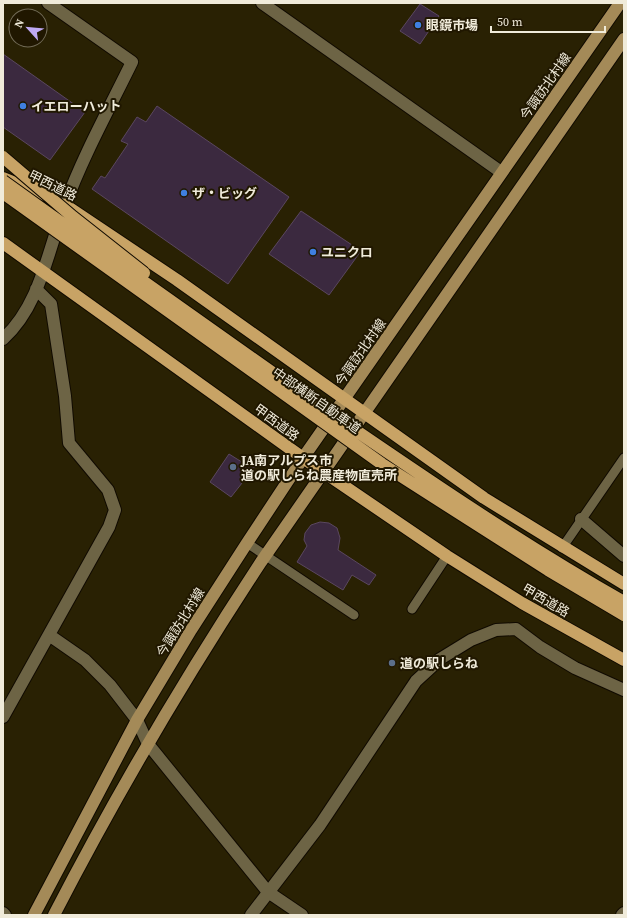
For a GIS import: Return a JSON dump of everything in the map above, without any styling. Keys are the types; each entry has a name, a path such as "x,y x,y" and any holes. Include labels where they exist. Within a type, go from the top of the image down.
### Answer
{"highway":[{"path":"3,157 73,217 145,274 322,397 400,461"},
{"name":"甲西道路","path":"3,179 38,192 65,205 177,280 484,498 562,548 624,584"},
{"name":"中部横断自動車道","path":"3,179 166,298 400,461 551,560 624,602"},
{"name":"中部横断自動車道","path":"3,193 382,464 548,570 624,615"},
{"path":"3,203 146,296"},
{"name":"甲西道路","path":"3,243 303,458 447,556 522,603 624,660"}],"main road":[{"name":"今諏訪北村線","path":"34,915 137,720 191,630 303,458 620,3"},
{"path":"54,915 90,847 148,744 208,643 323,472 624,39"}],"street":[{"path":"3,339 10,334 26,310 36,289 65,205 83,163 132,62 48,3"},
{"path":"262,3 501,172"},
{"path":"3,718 109,527 115,510 108,490 69,444 65,396 51,304 36,289"},
{"path":"581,519 624,556"},
{"path":"252,915 320,825 416,681 440,659 472,640 496,630 516,630 540,647 575,668 624,690"},
{"path":"49,635 85,660 110,685 137,720 148,744 268,892 302,915"}],"lane":[{"path":"562,548 624,458"},
{"path":"247,543 354,615"},
{"path":"412,609 447,556"}],"building":[{"path":"420,4 439,16 420,44 400,31"},
{"path":"3,54 85,112 50,160 3,127"},
{"path":"157,106 289,197 228,284 92,189 101,176 105,178 128,144 121,141 137,117 146,122"},
{"path":"301,211 361,251 329,295 269,254"},
{"path":"229,454 245,464 249,459 257,464 231,497 210,482"},
{"path":"320,522 329,523 337,528 340,538 338,550 376,575 369,585 352,575 343,590 297,562 307,546 304,540 305,533 311,525"}],"place":[{"name":"眼鏡市場","path":"418,25"},
{"name":"イエローハット","path":"23,106"},
{"name":"ザ・ビッグ","path":"184,193"},
{"name":"ユニクロ","path":"313,252"},
{"name":"JA南アルプス市 道の駅しらね農産物直売所","path":"233,467"},
{"name":"道の駅しらね","path":"392,663"}]}
